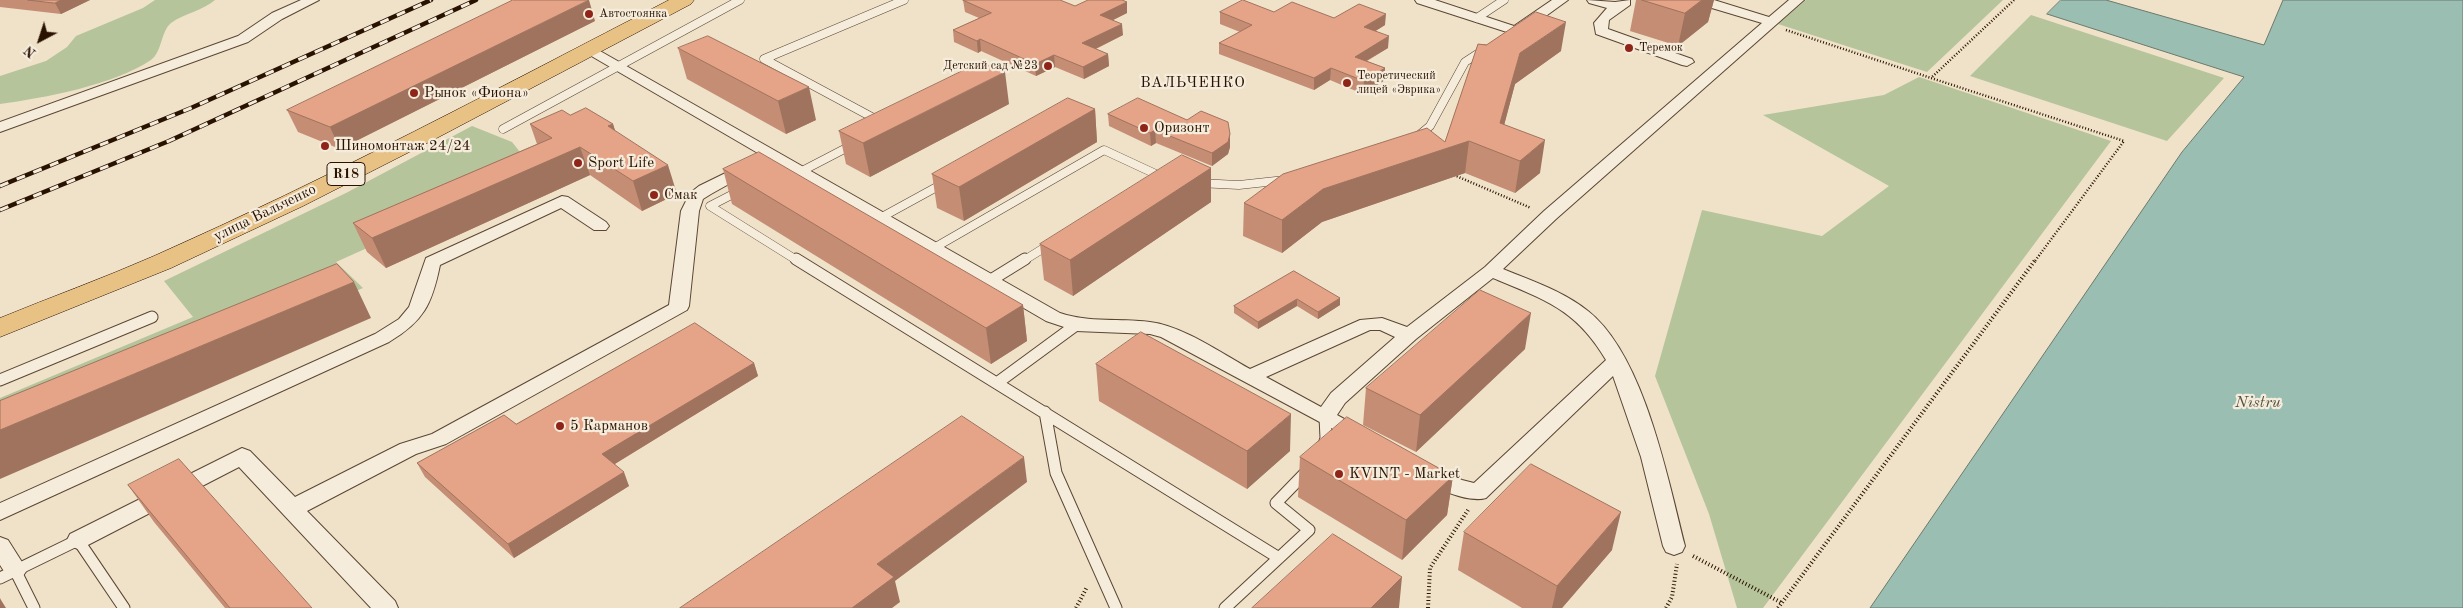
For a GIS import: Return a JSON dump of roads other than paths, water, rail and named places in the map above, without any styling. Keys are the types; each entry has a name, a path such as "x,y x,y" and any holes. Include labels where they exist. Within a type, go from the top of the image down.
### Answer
{"main road":[{"name":"улица Вальченко","path":"0,328 154,266 234,229 394,150 684,0"}],"street":[{"path":"0,127 244,39 277,16 312,0"},
{"path":"1422,0 1516,30 1562,0"},
{"path":"1594,0 1622,4"},
{"path":"1700,0 1770,23"},
{"path":"1325,417 1338,398 1409,335 1491,271 1550,215 1797,0"},
{"path":"1622,4 1602,20 1599,26 1601,31 1687,62"},
{"path":"588,50 618,65 774,164 796,168 1054,317 1076,326 1151,328 1168,333 1377,445"},
{"path":"291,509 408,449 439,439 676,309 680,306 690,210 696,197 718,183 774,164"},
{"path":"0,512 382,338 406,325 419,308 432,262 562,201 600,226"},
{"path":"1491,271 1539,292 1583,316 1598,330 1615,362 1642,428 1674,546"},
{"path":"1250,377 1367,324 1382,324 1409,335"},
{"path":"1412,464 1456,487 1478,492 1615,362"},
{"path":"78,540 242,456 386,608"},
{"path":"0,546 7,574"}],"lane":[{"path":"503,129 740,0"},
{"path":"880,130 889,126 764,59 904,0"},
{"path":"1477,18 1504,0"},
{"path":"1405,140 1422,134 1430,126 1464,62 1516,30"},
{"path":"796,168 863,139"},
{"path":"934,248 1104,150 1164,177 1143,186"},
{"path":"1186,180 1239,185 1276,182 1294,178"},
{"path":"882,217 952,179"},
{"path":"750,185 710,206 1279,558"},
{"path":"991,280 1059,238"},
{"path":"0,380 152,317"},
{"path":"997,383 1076,326"},
{"path":"1045,412 1056,473 1116,608"},
{"path":"1225,608 1309,530 1276,503 1317,461 1326,438 1325,417"},
{"path":"34,608 7,574 78,540 124,608"}],"water":[{"name":"Nistru","path":"2061,0 2106,0 2264,45 2283,0 2463,0 2463,608 1870,608 2182,152 2244,77 2047,14"}],"railway":[{"path":"0,186 191,108 431,0"},
{"path":"0,210 169,141 476,0"}],"place":[{"name":"Автостоянка","path":"589,14"},
{"name":"Теремок","path":"1629,48"},
{"name":"Детский сад №23","path":"1048,66"},
{"name":"Теоретический лицей «Эврика»","path":"1347,83"},
{"name":"Рынок «Фиона»","path":"414,93"},
{"name":"Оризонт","path":"1144,128"},
{"name":"Шиномонтаж 24/24","path":"325,146"},
{"name":"Sport Life","path":"578,163"},
{"name":"Смак","path":"654,195"},
{"name":"5 Карманов","path":"560,426"},
{"name":"KVINT - Market","path":"1339,474"}],"district":[{"name":"ВАЛЬЧЕНКО","path":"1193,83"}]}
